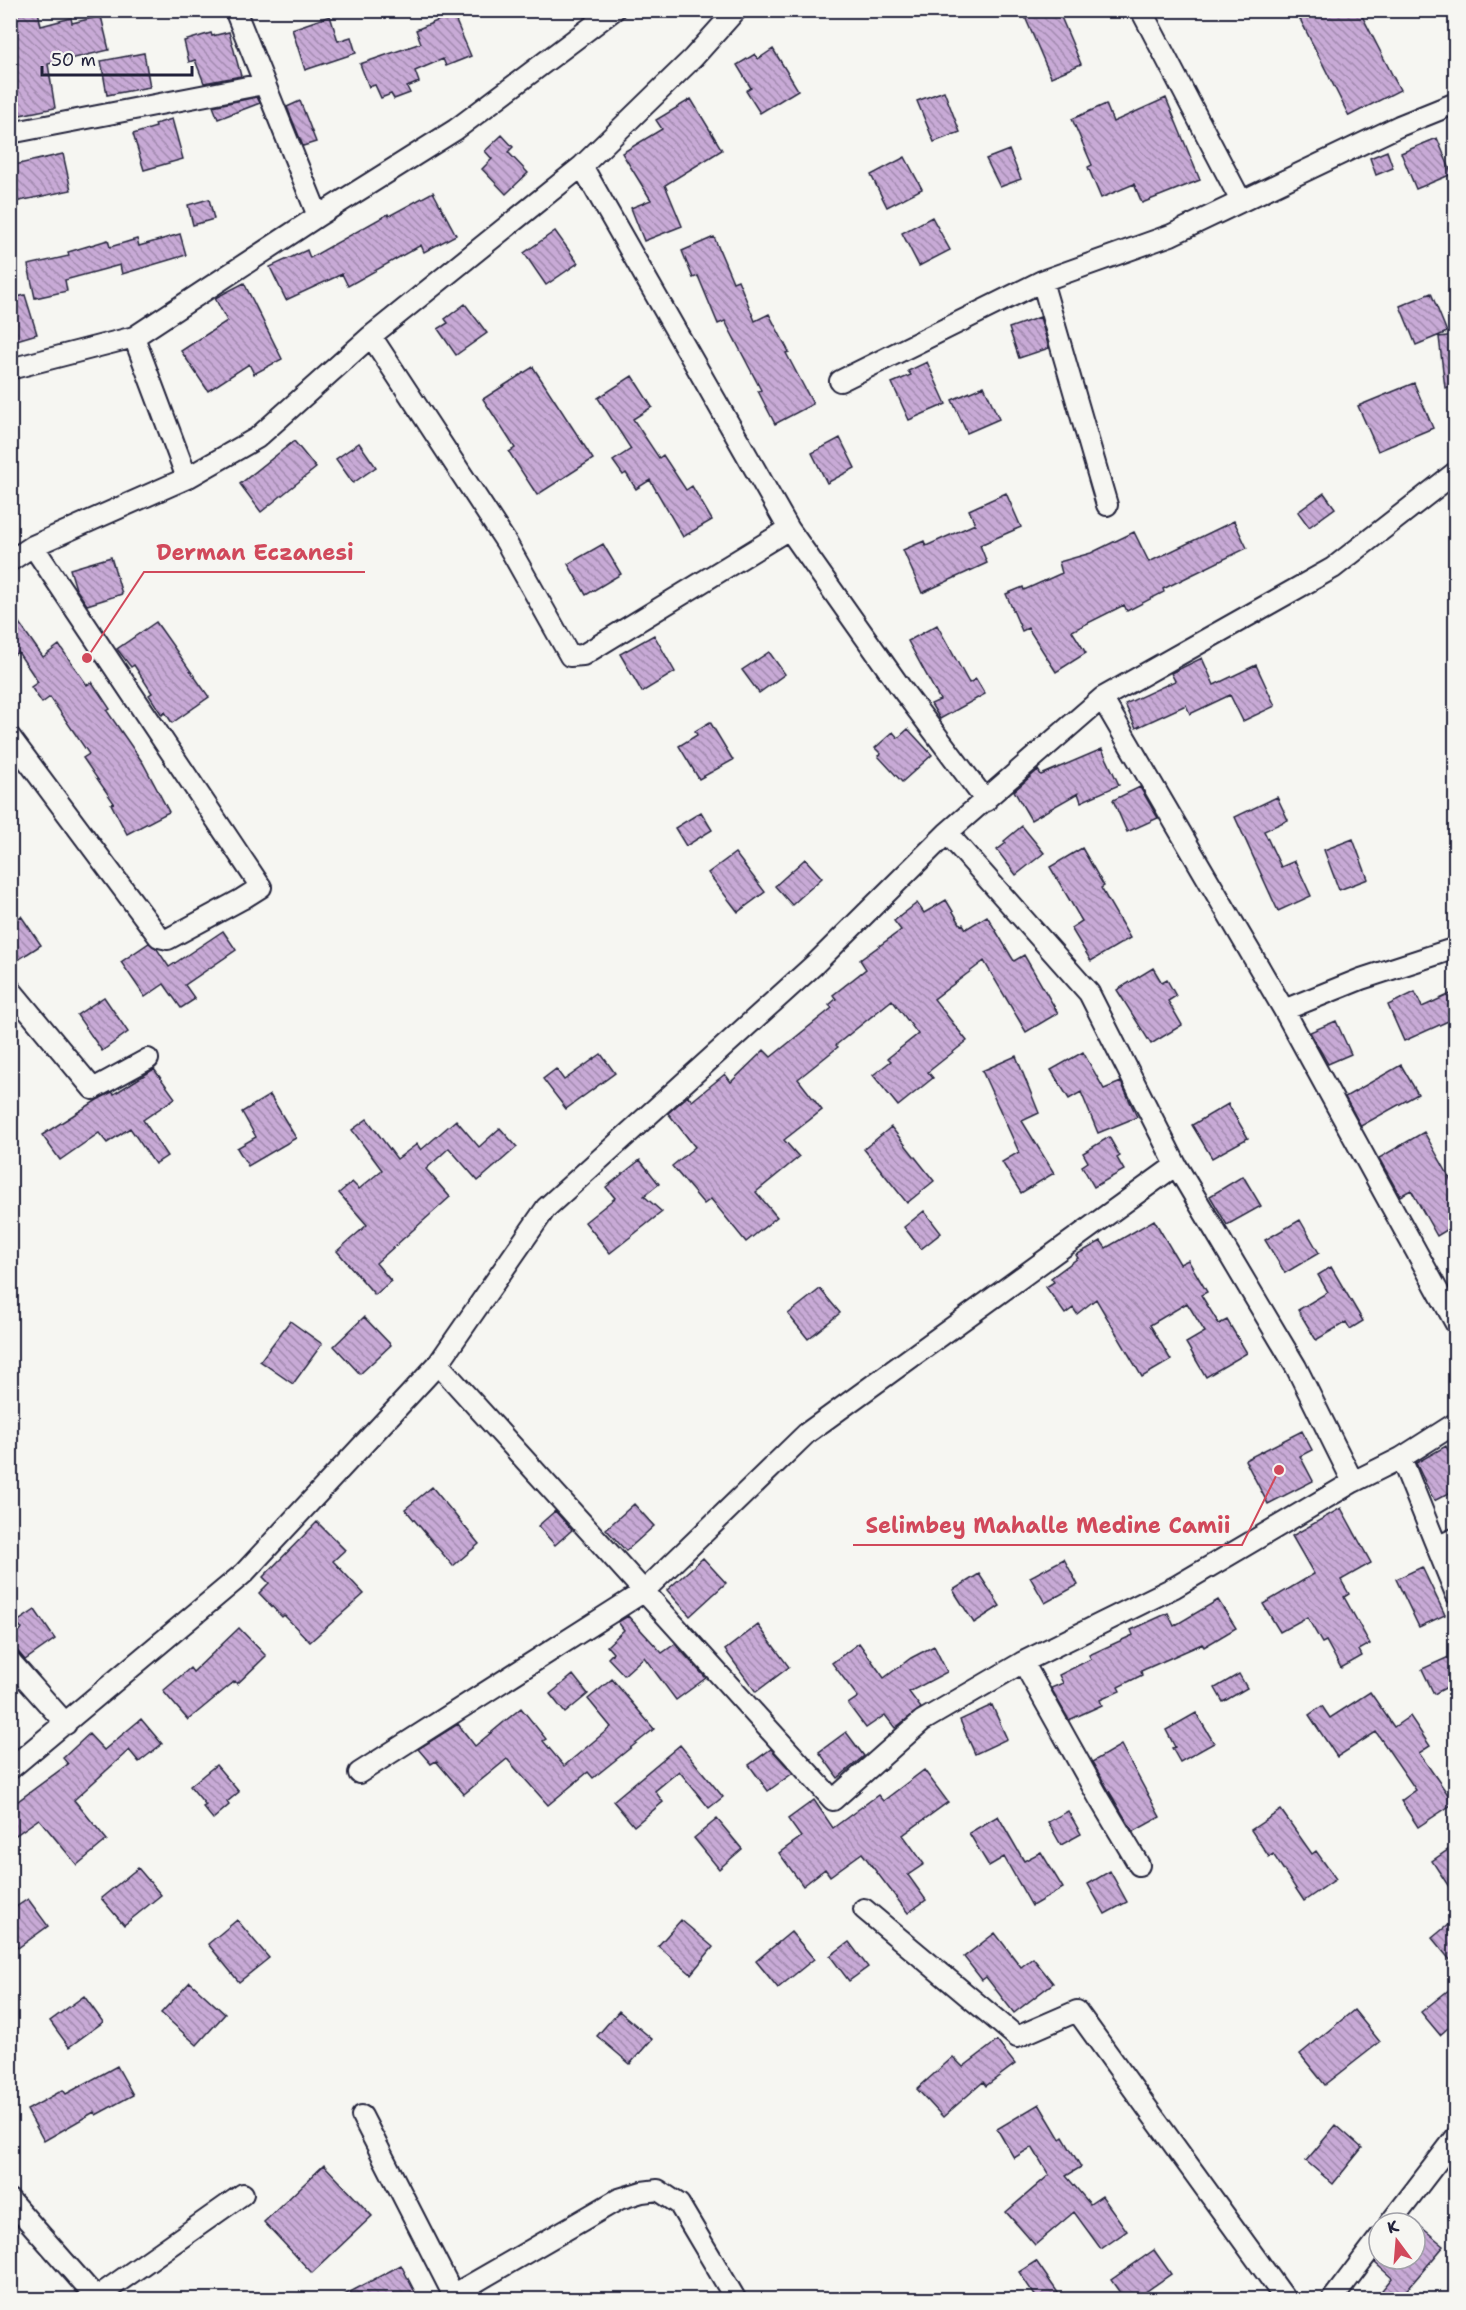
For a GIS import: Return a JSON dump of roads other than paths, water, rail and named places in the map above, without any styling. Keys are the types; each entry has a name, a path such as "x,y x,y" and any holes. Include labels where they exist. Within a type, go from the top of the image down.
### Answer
{"street":[{"path":"235,10 318,216"},
{"path":"10,369 134,338 318,216 455,130 614,10"},
{"path":"10,561 33,546 187,478 257,438 371,336 582,166 693,58 736,10"},
{"path":"1141,10 1241,201"},
{"path":"10,133 263,84"},
{"path":"840,381 1041,281 1171,235 1399,126 1455,103"},
{"path":"582,166 789,529 901,688 986,801"},
{"path":"1041,281 1107,505"},
{"path":"371,336 506,542 570,656 583,656 789,529"},
{"path":"134,338 187,478"},
{"path":"10,1769 244,1573 438,1364 546,1208 814,965 947,833 1102,698 1333,568 1455,472"},
{"path":"10,737 159,937 168,939 261,887 33,546"},
{"path":"1102,698 1284,1010 1455,1324"},
{"path":"947,833 1089,993 1176,1165 1296,1367 1353,1482"},
{"path":"1284,1010 1361,979 1455,948"},
{"path":"10,989 93,1089 148,1059"},
{"path":"359,1773 643,1592 807,1433 1176,1165"},
{"path":"438,1364 833,1800 922,1721 1023,1662 1175,1587 1353,1482 1401,1458 1455,1423"},
{"path":"1401,1458 1455,1594"},
{"path":"1437,1546 1455,1538"},
{"path":"10,1661 66,1724"},
{"path":"1023,1662 1139,1864"},
{"path":"864,1909 1017,2037 1077,2011 1286,2300"},
{"path":"362,2116 455,2297 619,2199 658,2190 679,2204 736,2300"},
{"path":"1399,2211 1455,2137"},
{"path":"10,2200 98,2298 243,2194"},
{"path":"1332,2300 1367,2254"}],"place":[{"name":"Derman Eczanesi","path":"87,658"},
{"name":"Selimbey Mahalle Medine Camii","path":"1279,1470"}]}
